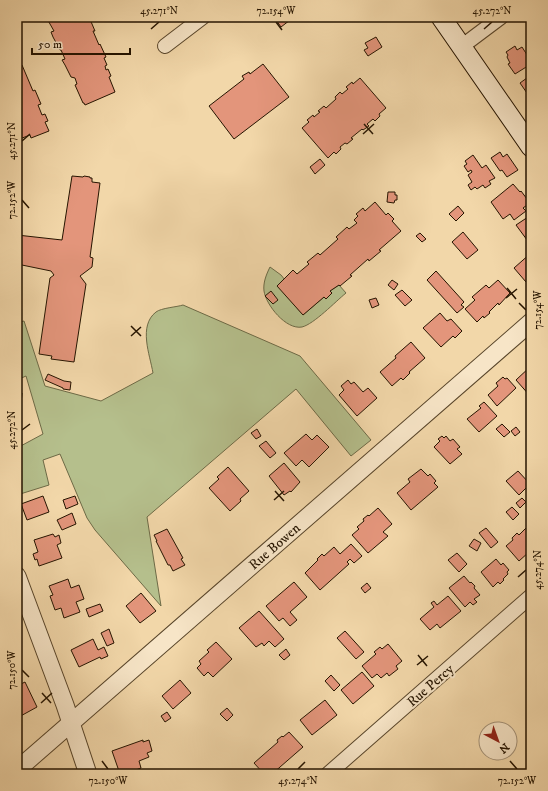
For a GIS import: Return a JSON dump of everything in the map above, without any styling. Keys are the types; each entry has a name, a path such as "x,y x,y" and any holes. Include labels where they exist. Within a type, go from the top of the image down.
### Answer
{"main road":[{"path":"441,17 531,147"}],"street":[{"path":"165,46 203,17"},
{"path":"461,46 501,17"},
{"name":"Rue Bowen","path":"17,770 531,322"},
{"path":"17,576 88,774"},
{"name":"Rue Percy","path":"328,774 531,596"}],"green space":[{"path":"270,267 285,280 278,286 303,315 324,297 326,299 332,293 330,291 339,285 346,293 307,325 296,327 290,325 283,321 273,309 266,297 264,285"},
{"path":"183,305 300,356 371,440 351,456 296,389 147,517 161,606 95,530 87,518 60,454 43,460 49,485 17,495 17,448 43,434 26,376 17,380 17,323 24,321 45,386 101,401 153,373 146,333 151,318 158,311"}],"building":[{"path":"46,17 89,17 95,31 93,31 106,57 104,58 107,65 105,66 106,70 108,69 111,76 109,77 115,92 85,105 83,103 75,85 77,84 75,78 71,77 62,60 65,59 53,37 51,32 54,31"},
{"path":"274,17 294,17 281,27"},
{"path":"376,37 382,47 368,56 364,50 368,48 365,43"},
{"path":"515,46 517,50 522,47 531,61 531,64 515,74 508,64 510,63 506,52"},
{"path":"263,64 289,97 234,139 209,106 244,79 242,76 249,72 250,74"},
{"path":"22,65 33,91 35,90 41,104 38,105 42,115 45,114 48,121 45,122 49,131 31,138 30,135 17,140 17,67"},
{"path":"531,75 531,95 529,96 520,83"},
{"path":"360,78 386,108 379,114 380,116 375,121 373,119 367,124 369,126 363,130 362,129 351,138 353,139 347,144 345,143 340,147 341,149 336,154 334,152 328,158 302,128 309,122 307,120 313,115 314,117 324,106 326,108 336,99 335,97 340,92 342,94 348,89 346,87 352,82 353,84"},
{"path":"500,152 503,157 507,154 518,170 507,177 502,170 500,171 491,158"},
{"path":"473,155 482,168 486,165 495,178 489,181 491,184 485,188 483,185 477,189 475,187 471,190 468,185 472,182 468,175 472,172 471,170 468,172 464,166 467,164 465,161"},
{"path":"320,159 325,165 315,174 310,167"},
{"path":"72,176 90,177 92,178 92,182 100,183 90,257 93,258 92,267 80,276 86,284 74,362 51,359 52,356 39,354 50,278 54,275 51,271 17,264 17,235 62,240"},
{"path":"513,184 520,192 521,191 530,203 523,208 526,211 514,220 510,214 503,219 491,202"},
{"path":"388,192 395,192 395,195 397,195 397,200 395,200 394,203 387,202"},
{"path":"375,202 386,215 388,213 394,219 392,221 401,231 379,250 381,251 369,261 368,259 350,275 352,276 340,286 339,285 330,291 332,293 326,299 324,297 303,315 277,286 293,270 297,274 309,264 307,262 318,253 320,255 338,239 336,237 347,227 349,229 357,223 354,220 358,216 356,214 363,208 365,211"},
{"path":"458,206 464,213 456,221 449,214"},
{"path":"531,215 531,243 530,244 516,225"},
{"path":"463,232 478,250 467,259 452,242"},
{"path":"420,233 426,239 422,242 416,236"},
{"path":"531,253 531,277 526,282 514,268"},
{"path":"436,271 464,302 461,305 464,307 457,313 427,280"},
{"path":"392,280 398,284 394,290 388,285"},
{"path":"498,280 510,293 499,305 498,303 489,312 490,313 484,318 483,316 477,322 465,309 475,300 472,297 486,285 489,288"},
{"path":"402,290 412,300 405,306 395,295"},
{"path":"271,291 278,300 273,304 265,296"},
{"path":"376,298 379,305 372,308 369,300"},
{"path":"440,313 447,321 451,319 462,331 455,338 453,336 441,347 423,328"},
{"path":"411,342 425,358 409,372 410,373 403,380 401,378 392,386 380,372"},
{"path":"531,366 531,397 516,380"},
{"path":"48,374 64,381 71,382 70,390 63,389 45,380"},
{"path":"503,377 505,379 507,378 516,388 497,406 488,395 498,386 496,383"},
{"path":"348,380 351,384 354,382 363,392 368,388 377,398 357,416 339,395 344,390 341,386"},
{"path":"17,393 22,393 21,404 17,404"},
{"path":"484,402 497,416 479,432 467,419 481,408 479,406"},
{"path":"502,424 510,432 504,437 496,429"},
{"path":"516,427 520,432 515,436 511,431"},
{"path":"257,429 261,436 256,439 251,433"},
{"path":"306,434 312,440 317,435 329,447 309,467 302,460 296,466 284,453"},
{"path":"442,436 444,438 446,436 450,441 453,439 460,447 457,449 462,454 450,464 434,447 440,441 438,439"},
{"path":"266,441 276,453 270,458 259,446"},
{"path":"284,463 300,482 291,492 290,491 284,495 269,476"},
{"path":"228,467 249,491 230,511 209,488 219,479 217,477"},
{"path":"421,469 428,476 430,474 436,481 434,483 438,487 411,510 397,493 410,482 408,479"},
{"path":"518,471 530,484 519,495 506,481"},
{"path":"43,496 49,512 27,520 21,504"},
{"path":"75,496 78,504 66,509 63,500"},
{"path":"522,498 526,502 520,508 516,503"},
{"path":"512,507 519,514 513,520 506,512"},
{"path":"378,508 392,524 383,532 388,536 368,553 352,535 359,529 357,527 364,521 363,519"},
{"path":"72,513 76,524 62,530 57,520"},
{"path":"486,528 498,542 491,548 479,533"},
{"path":"526,528 531,534 531,554 529,552 519,561 506,546 513,540 512,538 517,533 519,535"},
{"path":"167,529 183,558 181,559 185,565 173,571 170,565 168,565 154,535"},
{"path":"53,534 55,537 59,535 61,543 57,545 62,558 39,566 37,559 35,560 33,554 38,552 34,540"},
{"path":"474,539 481,543 477,551 469,546"},
{"path":"351,544 362,556 354,563 350,559 347,562 349,564 320,590 305,573 322,554 324,556 334,547 340,554"},
{"path":"457,553 467,564 459,572 448,560"},
{"path":"496,559 501,565 503,563 509,570 507,572 508,574 503,579 504,580 500,584 498,582 493,587 481,572"},
{"path":"464,576 475,586 474,588 480,595 474,599 477,602 473,605 470,602 465,607 449,588"},
{"path":"68,579 71,588 79,585 84,599 76,602 80,612 64,618 61,608 55,610 50,596 53,595 49,586"},
{"path":"294,582 307,597 290,612 297,620 290,626 283,618 279,621 266,606"},
{"path":"367,583 371,588 365,593 361,588"},
{"path":"141,593 156,611 140,623 126,606"},
{"path":"448,596 461,611 440,628 437,624 430,630 420,619 434,607 431,603 434,601 437,605"},
{"path":"100,604 103,611 89,617 86,609"},
{"path":"259,611 284,639 275,647 269,641 264,646 262,643 256,647 239,628"},
{"path":"109,629 114,643 107,646 101,633"},
{"path":"345,631 364,652 356,659 337,638"},
{"path":"93,639 98,650 104,647 108,656 101,659 100,657 79,667 71,650"},
{"path":"216,642 232,659 213,677 208,672 204,676 197,668 201,664 199,661 209,652 207,650"},
{"path":"388,644 402,661 396,666 398,669 389,676 387,673 381,678 377,674 372,678 362,666 376,654 374,652 380,647 382,649"},
{"path":"286,649 290,655 284,660 279,655"},
{"path":"362,672 374,686 353,704 341,690"},
{"path":"331,675 340,685 334,691 325,681"},
{"path":"180,680 191,693 173,709 162,696"},
{"path":"25,682 37,707 17,718 17,686"},
{"path":"325,700 337,715 312,735 300,720"},
{"path":"227,708 233,715 227,721 220,714"},
{"path":"167,712 171,718 165,722 161,716"},
{"path":"289,732 303,747 272,774 264,774 254,763 278,742 277,740"},
{"path":"143,740 143,742 149,740 152,751 147,753 149,757 139,761 141,768 125,774 120,774 112,751"}]}
